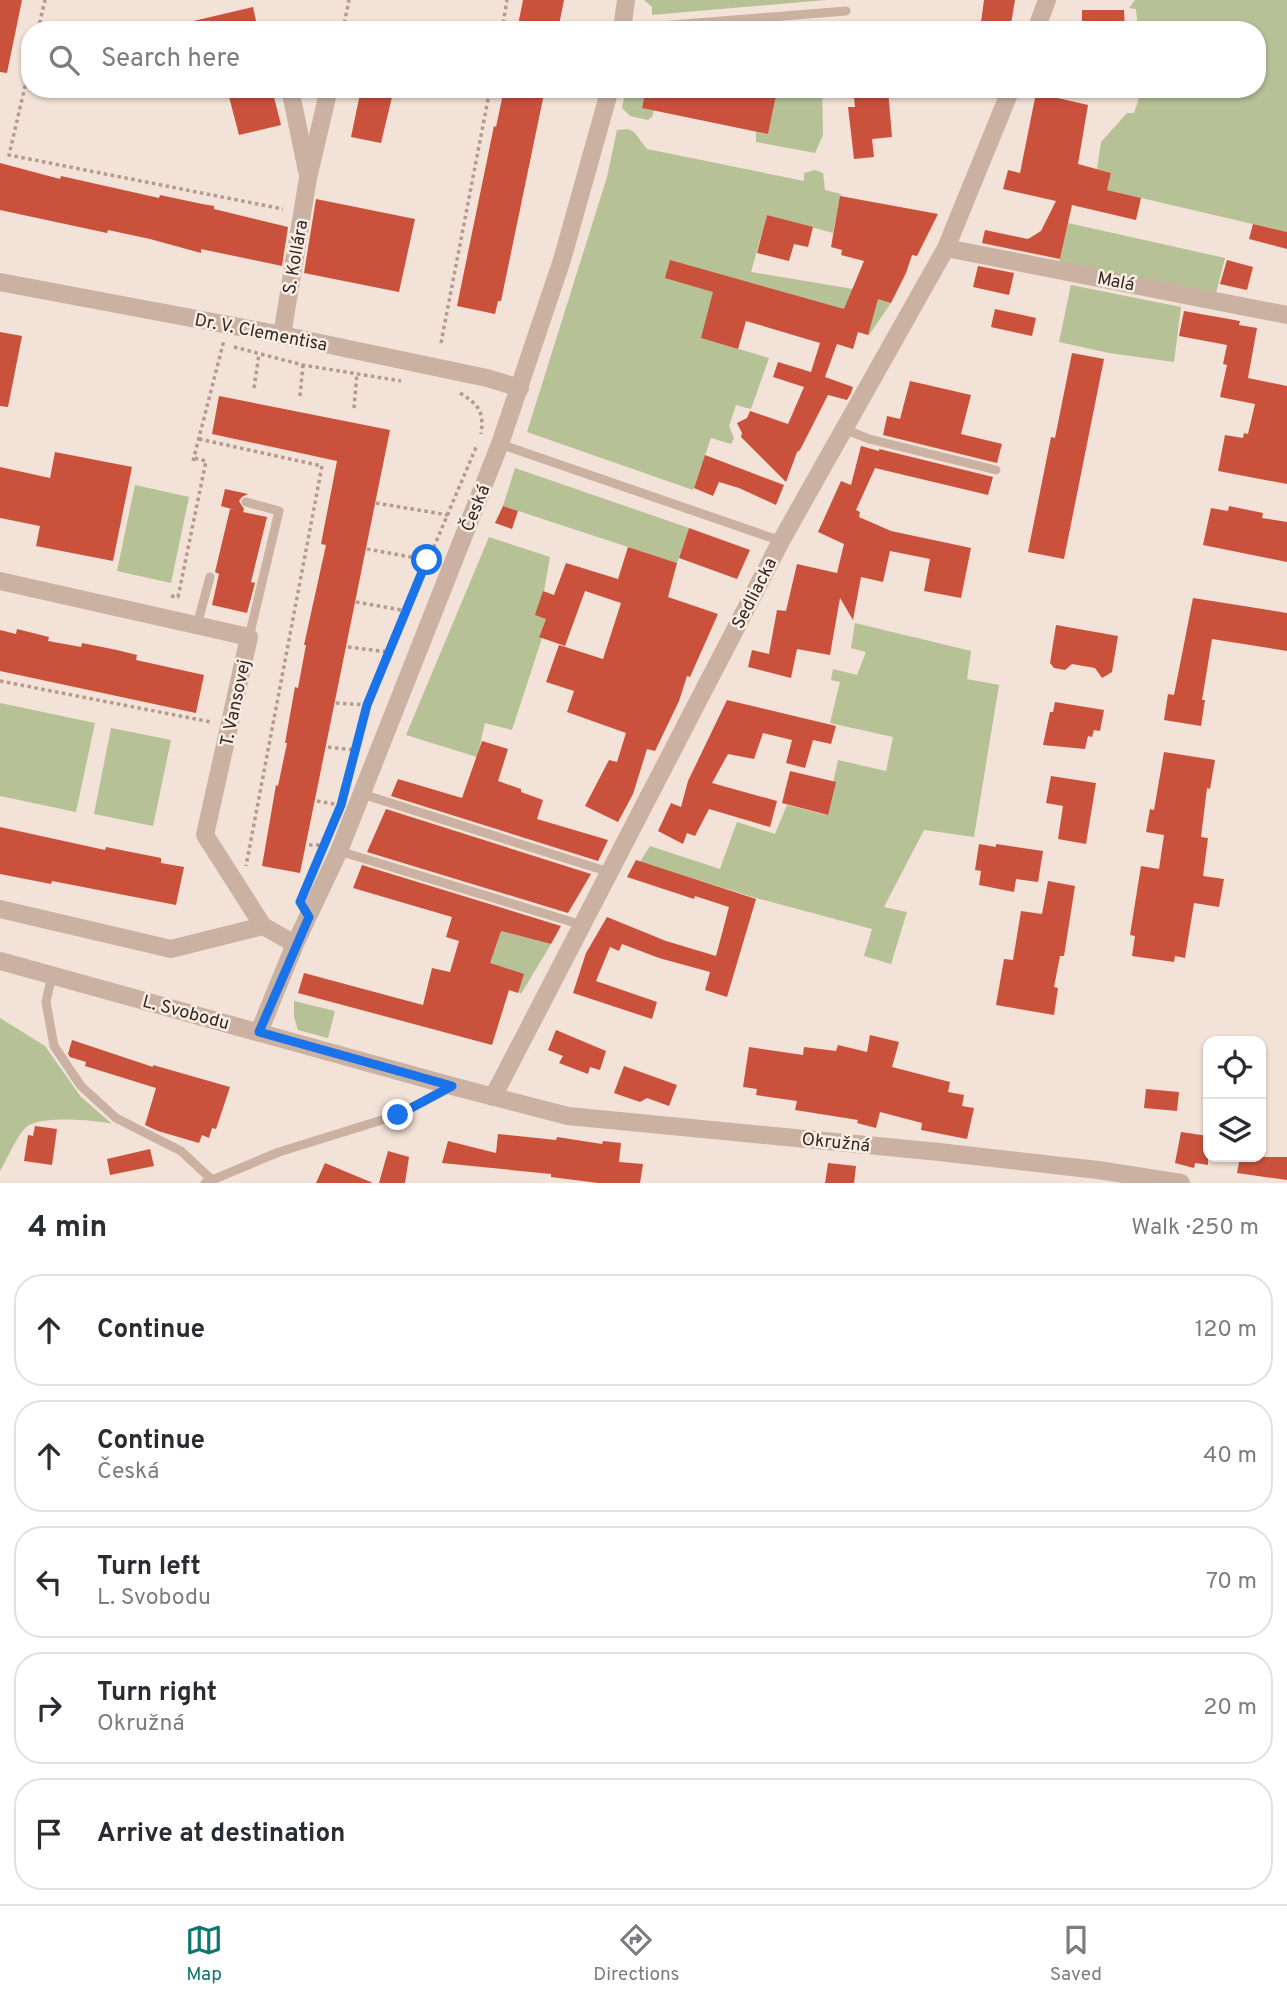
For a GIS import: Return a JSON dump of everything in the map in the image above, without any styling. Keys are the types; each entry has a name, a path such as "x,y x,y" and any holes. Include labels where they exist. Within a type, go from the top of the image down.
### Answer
{"street":[{"path":"623,21 626,0"},
{"path":"1039,21 1047,0"},
{"name":"S. Kollára","path":"292,98 308,178"},
{"name":"S. Kollára","path":"282,335 308,178 327,98"},
{"name":"Česká","path":"259,1032 295,944 339,851 353,794 500,444 562,260 607,98"},
{"name":"Sedliacka","path":"493,1097 781,541 946,248 1008,98"},
{"name":"Malá","path":"946,248 1287,314"},
{"name":"Dr. V. Clementisa","path":"0,282 282,335 487,378 520,388"},
{"name":"T. Vansovej","path":"0,581 250,638 205,835 263,926 295,944"},
{"path":"0,909 171,949 263,926"},
{"name":"L. Svobodu","path":"0,961 493,1097"},
{"name":"Okružná","path":"493,1097 568,1116 939,1152 1098,1170 1181,1183"}],"lane":[{"path":"722,21 846,11"},
{"path":"844,429 869,439 996,470"},
{"path":"500,444 781,541"},
{"path":"246,502 279,511 250,638"},
{"path":"197,625 210,577"},
{"path":"353,794 609,872"},
{"path":"339,851 582,925"},
{"path":"51,975 46,1002 54,1046 81,1086 116,1118 181,1151 208,1181 279,1152 398,1115 452,1086"}],"path":[{"path":"40,21 45,0"},
{"path":"345,21 349,0"},
{"path":"504,21 507,0"},
{"path":"22,98 9,155 302,212"},
{"path":"441,343 488,98"},
{"path":"171,596 178,597 206,461 194,459 223,344 303,365 408,383"},
{"path":"254,388 260,354"},
{"path":"300,396 303,365"},
{"path":"354,408 357,373"},
{"path":"349,772 367,705 482,434 482,418 476,404 458,392"},
{"path":"198,439 322,466 244,875"},
{"path":"376,503 448,515"},
{"path":"367,549 427,560"},
{"path":"356,602 407,611"},
{"path":"348,647 388,652"},
{"path":"0,681 231,726"},
{"path":"336,703 367,705"},
{"path":"328,747 355,750"},
{"path":"337,815 341,805 353,794"},
{"path":"317,802 341,805"},
{"path":"309,845 324,845 320,856"}],"green space":[{"path":"644,0 826,0 652,15 652,7"},
{"path":"1135,0 1287,0 1287,232 1107,190 1111,173 1097,169 1101,142 1127,113 1134,113 1139,98 1266,98 1266,21 1137,21 1136,9 1129,8"},
{"path":"624,98 644,98 642,108 654,110 648,120 630,116 622,108"},
{"path":"776,98 822,98 823,135 815,153 756,142 756,132 768,134"},
{"path":"628,129 634,132 647,149 804,181 804,173 815,170 823,173 825,190 841,194 833,233 767,215 751,272 853,289 891,303 869,335 772,309 701,338 769,358 751,409 736,405 729,426 734,438 731,444 711,438 693,490 527,432 607,177 617,130"},
{"path":"1068,223 1225,258 1216,293 1059,264"},
{"path":"1071,285 1181,307 1174,362 1109,353 1059,342"},
{"path":"515,468 689,528 677,563 503,506"},
{"path":"135,485 189,497 171,583 117,571"},
{"path":"489,537 550,557 544,591 536,615 546,619 539,636 542,638 512,730 485,723 477,757 406,735"},
{"path":"855,623 971,651 967,679 999,685 974,837 924,830 884,907 907,912 891,964 864,956 872,929 756,898 640,862 650,846 720,869 737,822 775,834 787,805 826,815 838,760 886,771 893,737 830,723 840,682 831,680 833,669 857,675 866,652 851,648"},
{"path":"0,703 95,723 76,812 0,796"},
{"path":"111,728 171,740 153,826 94,814"},
{"path":"498,930 551,944 521,994 487,962 494,951"},
{"path":"294,1001 335,1011 328,1038 298,1030 294,1017"},
{"path":"0,1018 45,1046 81,1097 112,1124 53,1120 32,1124 21,1132 0,1171"}],"building":[{"path":"0,0 22,0 7,73 0,72"},
{"path":"523,0 564,0 560,21 519,21"},
{"path":"984,0 1015,0 1012,21 981,21"},
{"path":"253,7 256,21 194,21"},
{"path":"1082,10 1124,10 1125,21 1082,21"},
{"path":"229,98 274,98 281,125 239,135"},
{"path":"359,98 392,98 381,143 351,137"},
{"path":"502,98 543,98 501,301 498,301 495,314 457,306 494,126 496,127"},
{"path":"644,98 776,98 768,134 642,108"},
{"path":"854,98 889,98 892,137 872,139 874,157 854,159 848,107 855,107"},
{"path":"1035,98 1058,98 1088,105 1078,164 1111,173 1107,190 1141,198 1136,220 1072,205 1060,259 982,243 985,230 1028,239 1041,231 1056,201 1003,189 1008,170 1020,173"},
{"path":"0,163 60,179 61,176 159,198 160,195 214,206 214,209 288,227 282,266 201,249 201,253 108,230 107,233 0,210"},
{"path":"840,196 938,214 917,256 912,255 891,303 878,299 868,335 858,332 853,349 837,344 825,377 853,387 851,393 847,400 828,395 797,452 786,482 741,437 737,423 747,418 750,411 788,424 804,387 773,377 778,362 811,372 820,343 746,321 738,349 701,338 713,292 665,278 670,260 844,309 864,261 841,255 842,250 831,247"},
{"path":"316,199 415,219 399,292 304,273"},
{"path":"767,215 813,227 808,247 794,244 789,261 757,253"},
{"path":"1253,224 1287,232 1287,249 1249,239"},
{"path":"1227,260 1253,267 1247,290 1220,284"},
{"path":"978,266 1014,273 1009,295 973,287"},
{"path":"995,309 1036,318 1032,336 991,327"},
{"path":"1184,311 1240,321 1239,325 1257,328 1248,378 1287,386 1287,484 1218,471 1225,435 1243,438 1244,433 1248,434 1255,404 1220,397 1227,365 1223,364 1227,345 1179,336"},
{"path":"0,332 22,336 8,407 0,406"},
{"path":"1072,353 1104,359 1064,559 1028,552 1051,437 1055,438"},
{"path":"910,381 971,395 961,434 1002,444 997,463 883,435 887,416 900,419"},
{"path":"219,396 390,430 300,873 262,866 276,785 278,786 287,743 295,687 298,688 304,645 326,545 321,544 337,461 212,434"},
{"path":"861,446 993,477 988,495 875,468 856,510 860,512 859,517 891,531 971,548 961,598 924,591 930,559 890,551 883,582 861,577 853,620 840,598 830,655 797,649 791,678 748,667 752,650 769,654 777,610 786,611 797,564 837,573 844,544 818,532 841,481 851,485"},
{"path":"55,452 132,467 113,561 36,546 40,526 0,518 0,467 50,478"},
{"path":"705,455 784,485 776,505 719,482 713,496 694,488"},
{"path":"225,489 248,494 239,501 243,512 267,517 251,582 255,583 247,613 212,605 219,574 215,572 230,509 235,510 221,506"},
{"path":"503,506 518,511 512,529 495,523"},
{"path":"1229,506 1263,513 1262,518 1287,522 1287,562 1203,545 1211,508 1228,511"},
{"path":"689,528 750,550 737,579 679,558"},
{"path":"628,547 677,563 668,597 718,614 690,677 687,676 679,701 655,751 647,749 633,794 618,822 585,806 609,760 617,762 626,733 567,712 574,691 546,682 559,645 603,659 621,603 585,591 565,646 539,637 546,619 535,615 543,591 554,595 566,563 618,579"},
{"path":"1193,598 1287,613 1287,651 1212,639 1202,700 1205,700 1201,726 1164,720 1168,694 1174,695"},
{"path":"1056,625 1118,636 1112,672 1102,678 1095,668 1072,664 1065,670 1054,668 1050,663"},
{"path":"17,629 49,637 48,641 81,647 82,643 117,650 137,655 136,660 204,675 196,713 0,671 0,630 16,634"},
{"path":"727,700 836,726 831,744 813,740 805,768 786,763 792,740 763,733 754,759 728,754 712,783 777,801 770,827 709,809 695,836 687,833 683,844 658,831 671,803 681,807 688,781"},
{"path":"1055,702 1104,710 1100,731 1094,730 1092,737 1088,736 1085,749 1043,745 1050,712 1053,712"},
{"path":"482,741 508,749 498,781 543,800 537,819 608,840 598,861 391,796 398,779 462,798"},
{"path":"1164,752 1215,760 1210,789 1207,788 1201,837 1208,838 1203,876 1224,879 1219,907 1194,903 1185,958 1175,956 1174,962 1132,956 1135,936 1130,935 1141,866 1159,869 1164,835 1146,832 1150,809 1154,810"},
{"path":"790,771 836,782 828,815 782,803"},
{"path":"1051,776 1096,783 1086,844 1058,839 1063,806 1046,803"},
{"path":"386,809 591,874 568,913 367,852"},
{"path":"0,827 105,850 106,847 161,858 161,863 184,867 176,905 52,881 51,884 0,874"},
{"path":"979,844 1043,851 1038,882 1016,879 1014,892 979,885 981,871 975,870"},
{"path":"636,860 756,899 727,997 705,990 710,972 659,958 622,944 619,951 610,947 596,981 657,1002 652,1019 573,993 586,953 607,917 666,941 716,956 729,907 695,896 694,899 627,877"},
{"path":"362,865 561,926 551,944 501,931 490,963 524,974 518,993 509,990 492,1045 298,993 304,973 423,1005 432,968 450,972 459,941 446,937 452,917 353,888"},
{"path":"1048,881 1075,886 1064,956 1060,956 1054,987 1058,988 1054,1015 996,1005 1004,959 1013,960 1021,911 1042,914"},
{"path":"556,1030 606,1051 600,1070 590,1067 588,1074 559,1063 563,1056 548,1050"},
{"path":"870,1035 899,1042 892,1067 950,1082 948,1092 964,1095 962,1106 974,1108 967,1139 921,1130 922,1123 880,1112 876,1128 857,1123 858,1120 795,1110 797,1101 756,1095 757,1089 743,1087 749,1047 803,1055 804,1047 836,1051 838,1045 867,1052"},
{"path":"72,1040 153,1067 230,1087 216,1129 212,1128 209,1138 202,1135 199,1143 145,1125 156,1088 85,1066 86,1062 68,1054"},
{"path":"624,1066 677,1085 669,1106 647,1098 640,1102 614,1093"},
{"path":"1146,1089 1179,1092 1177,1111 1144,1108"},
{"path":"35,1126 57,1129 52,1165 24,1161 28,1135 33,1136"},
{"path":"1181,1132 1203,1135 1203,1162 1208,1162 1208,1165 1195,1163 1194,1168 1175,1163"},
{"path":"498,1134 556,1140 557,1137 602,1144 603,1141 621,1143 619,1162 643,1164 640,1183 598,1183 551,1177 551,1174 442,1163 448,1141 496,1153"},
{"path":"150,1149 154,1166 110,1175 107,1159"},
{"path":"388,1151 409,1157 405,1183 379,1183"},
{"path":"1266,1157 1287,1157 1287,1180 1237,1173 1239,1162 1266,1162"},
{"path":"325,1163 373,1183 316,1183"},
{"path":"828,1163 856,1166 854,1183 825,1183"}],"route":[{"path":"398,1115 452,1086 259,1032 309,917 300,902 341,805 367,705 427,560"}]}
